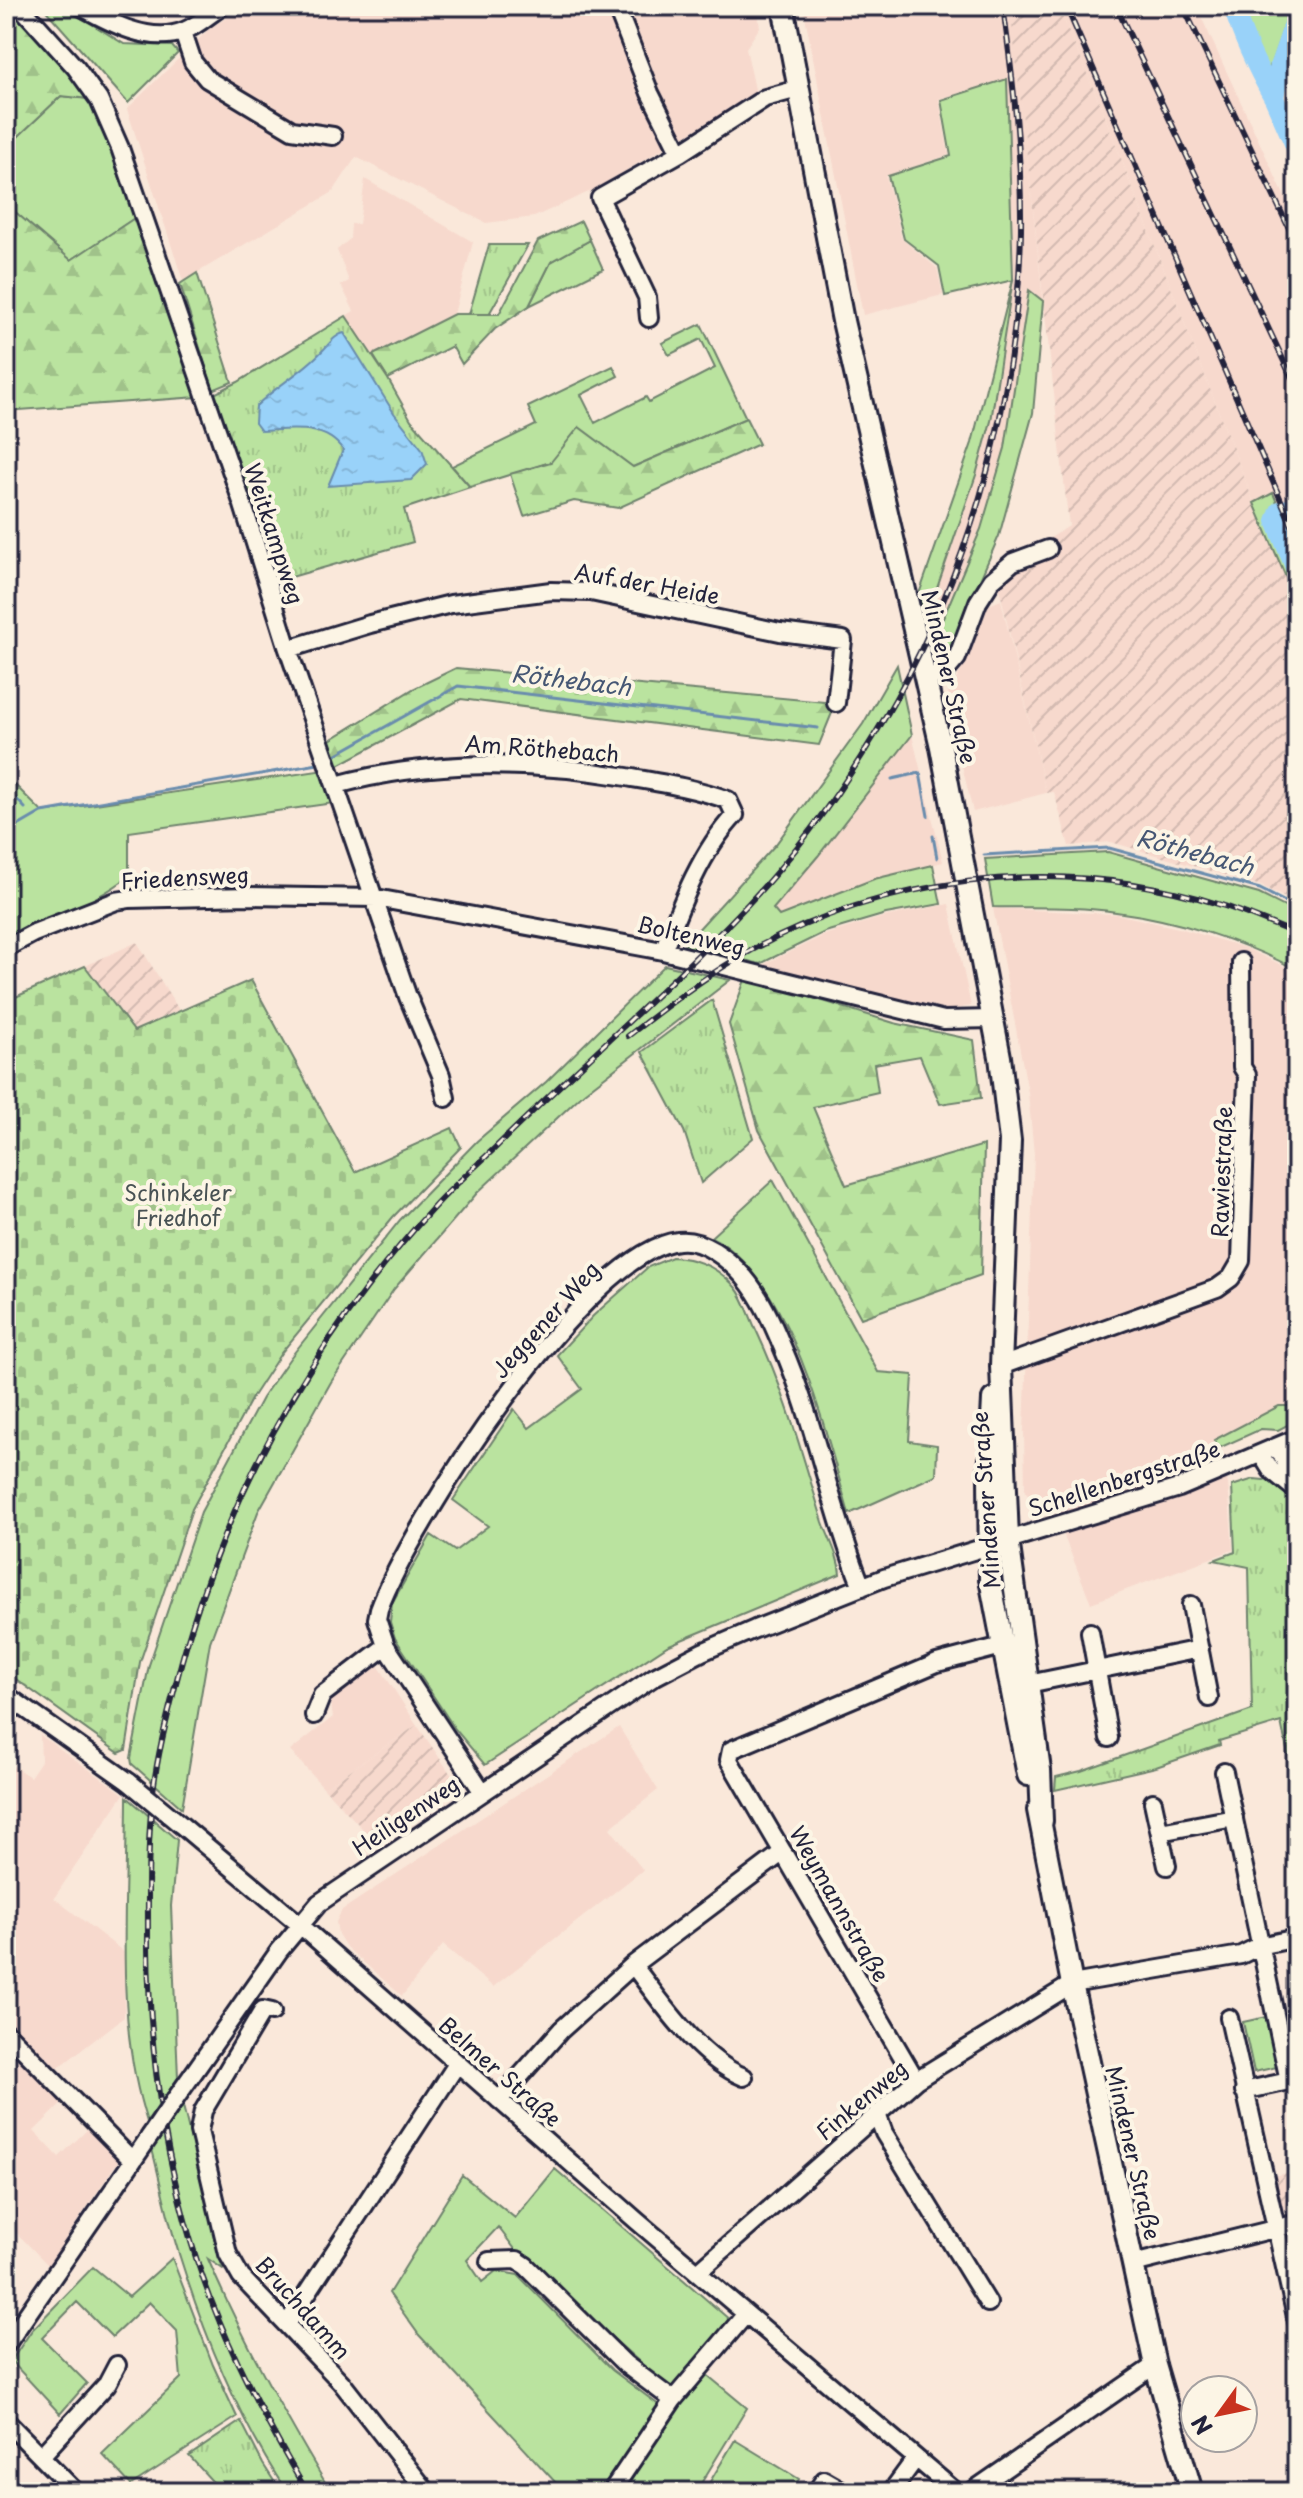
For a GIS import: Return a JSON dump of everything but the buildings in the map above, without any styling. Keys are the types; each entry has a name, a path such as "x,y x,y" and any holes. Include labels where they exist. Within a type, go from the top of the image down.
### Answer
{"main road":[{"name":"Mindener Straße","path":"783,6 849,350 926,680 994,1019 1010,1141 998,1542 990,1579 1029,1777 1042,1821 1072,1984 1155,2365 1192,2492"},
{"name":"Mindener Straße","path":"998,1542 1028,1684 1040,1770 1042,1821"}],"street":[{"name":"Weitkampweg","path":"20,6 76,68 91,90 120,148 243,505 288,649 408,997 441,1075 446,1098"},
{"path":"80,6 115,26 148,35 183,32 222,6"},
{"path":"616,6 650,93 680,153"},
{"path":"183,32 193,62 207,79 292,130 333,136"},
{"path":"649,318 647,297 600,198 680,153 765,98 798,89"},
{"path":"926,680 946,671 957,658 978,602 992,580 1013,562 1048,549"},
{"name":"Auf der Heide","path":"288,649 451,604 551,591 591,592 780,632 843,640 836,703"},
{"name":"Am Röthebach","path":"336,785 414,768 464,764 534,766 698,789 728,800 735,815 719,832 680,908 663,951"},
{"name":"Friedensweg","path":"6,948 34,933 116,901 129,899 249,896 376,898"},
{"name":"Boltenweg","path":"376,898 663,951 944,1020 994,1019"},
{"name":"Rawiestraße","path":"1001,1366 1217,1288 1231,1278 1241,1261 1247,1085 1247,1075 1242,1067 1241,962"},
{"name":"Jeggener Weg","path":"482,1791 386,1646 377,1619 383,1598 419,1528 478,1433 583,1305 640,1256 666,1243 692,1241 729,1262 757,1294 791,1366 809,1415 843,1538 862,1587"},
{"name":"Schellenbergstraße","path":"998,1542 1156,1496 1297,1438"},
{"path":"1269,1450 1297,1477"},
{"path":"1269,1450 1271,1470 1297,1491"},
{"name":"Heiligenweg","path":"6,2345 231,2017 299,1924 319,1903 654,1677 702,1652 862,1587 998,1542"},
{"path":"1191,1605 1209,1698"},
{"path":"1090,1632 1109,1738"},
{"path":"314,1715 322,1695 386,1646"},
{"path":"1004,1656 1018,1679 1028,1684 1200,1649"},
{"name":"Weymannstraße","path":"916,2080 729,1760 731,1750 937,1663 1004,1656"},
{"name":"Belmer Straße","path":"6,1695 129,1782 180,1824 956,2492"},
{"path":"1224,1772 1289,2081 1244,2091"},
{"path":"1153,1802 1167,1866"},
{"path":"1160,1832 1234,1818"},
{"path":"499,2100 561,2030 633,1965 783,1852"},
{"path":"1072,1984 1241,1955 1259,1946 1297,1938"},
{"path":"633,1965 671,2014 723,2069 744,2077"},
{"name":"Finkenweg","path":"698,2272 916,2080 1072,1984"},
{"name":"Bruchdamm","path":"272,2012 263,2010 203,2111 199,2131 228,2254 241,2277 341,2382 427,2492"},
{"path":"1229,2018 1297,2321"},
{"path":"6,2032 133,2161"},
{"path":"287,2324 457,2064"},
{"path":"877,2114 884,2133 988,2303"},
{"path":"1133,2264 1276,2228 1297,2227"},
{"path":"489,2261 517,2260 526,2266 625,2364 673,2400"},
{"path":"611,2492 673,2400 746,2314"},
{"path":"41,2456 107,2384 117,2365"},
{"path":"971,2492 1155,2365"},
{"path":"6,2421 76,2492"},
{"path":"891,2492 916,2458"},
{"path":"816,2492 824,2480 845,2492"}],"shaded area":[{"path":"245,6 756,6 760,27 746,48 756,94 593,190 534,217 486,223 356,157 333,192 183,281 127,109 209,29"},
{"path":"803,6 1011,8 1043,301 1029,291 1005,448 981,528 932,644 924,614 935,594 991,421 1013,279 1007,80 939,99 949,155 886,176 902,239 937,268 943,295 863,315"},
{"path":"1010,6 1058,6 1099,101 1254,503 1297,603 1297,904 1261,886 1111,842 1069,846 1054,792 1046,793 999,587 992,580 1013,562 1069,526"},
{"path":"1058,6 1196,6 1297,223 1297,551 1273,493 1254,503 1099,101"},
{"path":"365,179 473,242 454,314 373,355 346,316 354,311 341,285 349,281 337,250 350,239 351,224 359,224"},
{"path":"1001,600 1046,793 973,812 946,698 966,662 984,607"},
{"path":"912,735 943,862 874,879 779,916 773,908 818,856"},
{"path":"949,904 971,1006 950,1010 822,983 762,965 827,934 883,917"},
{"path":"993,908 1116,914 1243,947 1297,972 1297,1406 1279,1406 1214,1440 1228,1484 1233,1550 1091,1603 1065,1539 1057,1501 1037,1504 1025,1491 1024,1432 1034,1154 1028,1092"},
{"path":"137,942 179,1010 134,1030 85,966"},
{"path":"378,1665 417,1725 324,1788 290,1751 333,1717 330,1701"},
{"path":"417,1725 459,1786 375,1842 324,1788"},
{"path":"619,1727 658,1790 610,1828 643,1870 493,1987 443,1945 402,1996 346,1947 338,1934 336,1922 342,1910"},
{"path":"40,1735 124,1794 54,1898 125,1953 124,2017 57,2069 76,2090 34,2131 59,2157 88,2129 118,2161 48,2265 6,2222 6,1775 13,1766 30,1777 41,1761"},
{"path":"1297,2171 1297,2208 1276,2212 1268,2177"}],"green space":[{"path":"6,6 15,6 99,100 61,96 6,148"},
{"path":"42,6 63,6 124,44 172,46 178,53 128,103"},
{"path":"1246,6 1291,6 1267,75 1243,24"},
{"path":"1007,79 1013,280 945,296 939,266 904,239 888,176 951,156 941,100"},
{"path":"61,96 99,100 139,215 71,261 6,204 6,148"},
{"path":"6,204 71,260 139,215 198,397 6,411"},
{"path":"581,221 590,240 551,262 529,306 495,329 462,364 452,346 388,379 373,355 454,314 499,314 538,241"},
{"path":"590,240 603,269 529,306 551,262"},
{"path":"489,245 528,245 489,314 469,314"},
{"path":"197,273 232,382 213,390 180,284"},
{"path":"1013,282 991,421 935,594 924,614 919,594 972,443"},
{"path":"1029,290 1043,301 1033,413 999,536 947,656 939,657 932,644 981,529 1005,448"},
{"path":"346,316 411,420 470,487 404,509 413,542 274,582 210,396"},
{"path":"701,324 746,418 633,467 551,462 470,487 452,466 536,425 528,407 613,366 618,376 581,395 595,423 646,397 649,402 715,368 701,339 669,355 662,343"},
{"path":"746,418 759,444 618,508 574,501 524,516 510,474 551,462 579,427 633,467"},
{"path":"1273,493 1297,551 1297,603 1254,503"},
{"path":"897,665 912,735 773,909 779,916 874,879 933,865 941,904 886,914 825,932 760,964 684,945 776,844 863,724"},
{"path":"456,668 836,703 819,745 461,699 331,769 322,745 413,689"},
{"path":"331,769 341,802 129,832 129,876 100,895 6,942 6,776 42,812"},
{"path":"1108,852 1259,894 1297,913 1297,970 1232,941 1163,920 1086,909 993,907 985,859"},
{"path":"665,965 730,980 584,1093 477,1193 394,1289 331,1382 258,1512 210,1642 182,1808 132,1764 149,1665 201,1512 262,1398 400,1220 477,1141 546,1082"},
{"name":"Schinkeler Friedhof","path":"85,966 134,1031 251,980 355,1172 452,1128 461,1147 393,1217 281,1353 253,1396 192,1509 140,1662 126,1750 119,1753 6,1672 6,995 11,999"},
{"path":"746,977 894,1023 974,1040 981,1098 940,1104 920,1056 874,1064 878,1092 813,1107 846,1185 984,1145 981,1275 861,1318 759,1130 729,1024"},
{"path":"712,1000 753,1138 701,1183 684,1131 642,1052"},
{"path":"773,1180 878,1372 913,1375 909,1441 937,1445 936,1475 849,1514 816,1401 784,1321 763,1285 739,1257 711,1237"},
{"path":"672,1257 690,1259 715,1270 736,1288 742,1298 786,1403 840,1574 667,1646 485,1765 455,1729 395,1638 390,1622 392,1603 431,1535 455,1551 488,1526 453,1500 514,1409 529,1428 582,1389 557,1355 593,1316 648,1267"},
{"path":"1279,1406 1297,1406 1297,1420 1278,1430 1261,1429 1217,1449 1214,1440"},
{"path":"1297,1465 1297,1797 1281,1722 1219,1741 1220,1745 1156,1767 1055,1790 1056,1777 1081,1771 1252,1710 1249,1567 1214,1560 1235,1552 1232,1486 1254,1479 1264,1480"},
{"path":"127,1797 177,1840 171,1906 178,2078 147,2122 130,2044 126,2003"},
{"path":"1266,2017 1277,2067 1254,2072 1243,2022"},
{"path":"183,2106 223,2269 208,2259 265,2378 331,2492 287,2492 239,2408 201,2318 168,2216 152,2149"},
{"path":"555,2169 730,2320 670,2389 521,2257 498,2227 467,2260 482,2282 496,2271 518,2275 612,2370 660,2406 605,2492 550,2492 557,2484 419,2335 389,2293 462,2175 515,2218"},
{"path":"172,2258 213,2365 237,2417 131,2485 102,2454 181,2378 177,2331 149,2302 112,2337 77,2302 42,2338 87,2383 60,2414 11,2361 32,2330 93,2267 129,2297"},
{"path":"706,2374 747,2408 697,2490 699,2492 623,2492 681,2404"},
{"path":"241,2421 281,2492 222,2492 189,2456"},
{"path":"735,2440 799,2479 791,2492 705,2490"}],"water":[{"path":"344,333 394,413 422,449 427,464 411,480 328,486 343,450 335,441 306,430 261,431 255,423 256,406 313,360 334,338"}],"waterway":[{"path":"1233,6 1251,53 1274,98"},
{"path":"1297,15 1280,64 1274,98 1297,150"},
{"path":"1297,507 1280,511 1276,521 1297,572"},
{"name":"Röthebach","path":"337,754 458,686 818,728"},
{"name":"Röthebach","path":"6,833 42,812 318,764"},
{"name":"Röthebach","path":"892,779 920,773 928,816"},
{"path":"6,788 25,808"},
{"name":"Röthebach","path":"933,836 937,858"},
{"name":"Röthebach","path":"984,855 1109,848 1260,889 1297,908"}],"railway":[{"path":"307,2492 254,2395 209,2294 186,2224 163,2121 149,1982 149,1850 155,1778 176,1683 218,1551 245,1489 275,1428 347,1314 441,1199 686,967 769,881 846,781 895,700 923,645 948,589 987,472 1011,352 1018,291 1021,202 1016,118 1003,6"},
{"path":"1066,6 1297,537"},
{"path":"1116,6 1297,389"},
{"path":"1183,6 1297,245"},
{"path":"628,1036 718,970 787,933 845,909 906,892 968,882 1031,877 1094,879 1157,888 1228,907 1297,934"}]}
